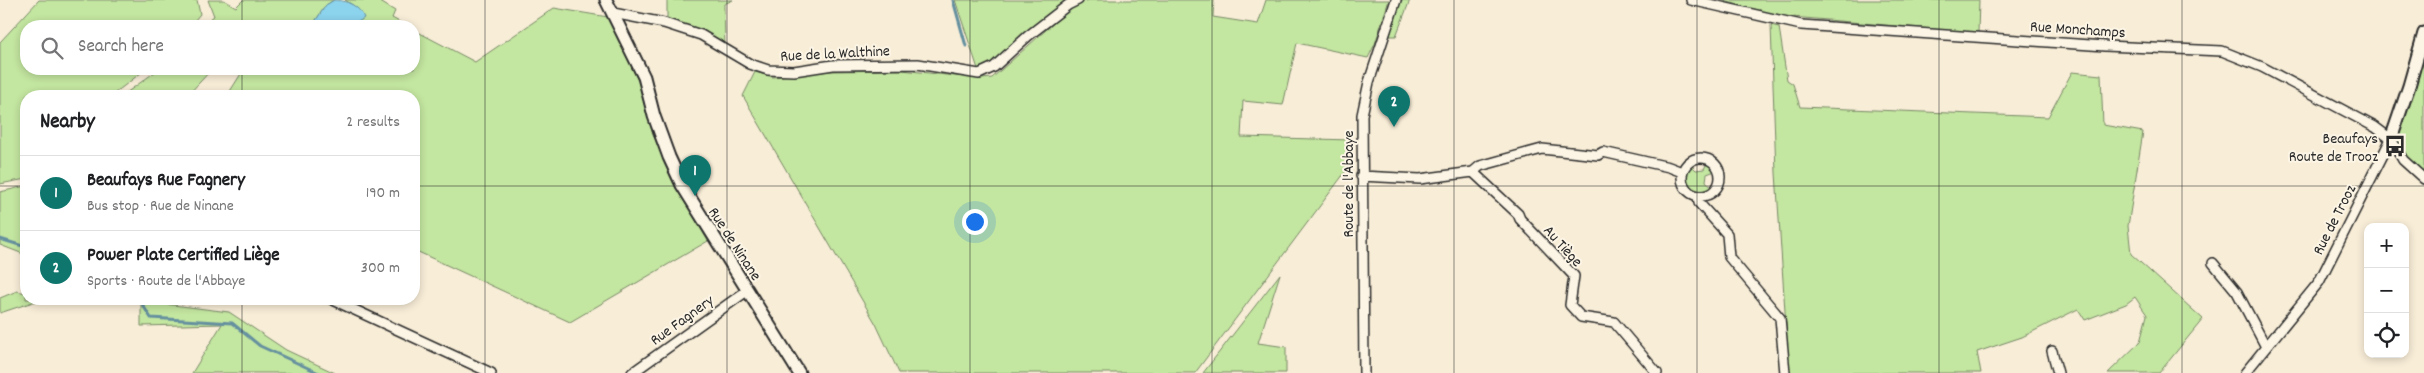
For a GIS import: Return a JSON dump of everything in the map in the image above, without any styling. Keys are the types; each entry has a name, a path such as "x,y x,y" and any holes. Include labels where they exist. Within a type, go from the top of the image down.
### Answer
{"street":[{"name":"Rue de Ninane","path":"606,0 644,77 660,133 682,185 799,373"},
{"name":"Rue de la Walthine","path":"613,13 664,23 692,32 714,42 750,64 768,70 794,71 833,65 918,64 979,74 994,67 1028,36 1078,0"},
{"name":"Route de l'Abbaye","path":"1364,373 1362,115 1365,96 1396,0"},
{"name":"Rue Monchamps","path":"1691,0 1801,24 2105,46 2222,51 2262,67 2375,127 2391,139 2403,160 2424,179"},
{"name":"Rue de Trooz","path":"2245,373 2319,282 2391,139 2424,33"},
{"path":"1361,176 1420,179 1473,172 1480,166 1542,149 1598,155 1603,152 1682,172"},
{"path":"1702,157 1711,160 1717,166 1721,174 1720,183 1715,191 1707,196 1690,194 1681,180 1682,172 1686,164 1693,158 1702,157"},
{"name":"Au Tiège","path":"1473,172 1518,214 1520,219 1574,276 1570,305 1581,317 1614,322 1657,373"},
{"path":"1698,196 1699,202 1727,234 1729,257 1780,318 1785,373"},
{"path":"2213,263 2237,292 2266,347"},
{"name":"Rue Fagnery","path":"632,373 748,290"},
{"path":"344,305 491,373"},
{"path":"2052,351 2058,373"}],"green space":[{"path":"39,0 197,0 200,14 195,20 20,20"},
{"path":"208,0 224,0 236,7 243,0 334,0 326,5 316,20 209,20 214,16"},
{"path":"345,0 377,0 395,11 392,18 396,20 353,20 354,6"},
{"path":"667,0 733,0 724,4 725,46 667,19"},
{"path":"955,0 1071,0 1040,21 991,65 978,69"},
{"path":"1089,0 1214,0 1213,17 1258,24 1266,0 1389,0 1375,44 1368,58 1297,43 1283,105 1243,101 1241,137 1352,140 1352,163 1195,373 899,373 876,324 743,96 755,72 773,77 830,71 902,70 982,79 992,78 1074,5"},
{"path":"1401,0 1410,0 1396,36 1388,36"},
{"path":"1720,0 1979,0 1978,33 1781,16"},
{"path":"554,8 608,17 640,85 653,135 675,184 708,241 570,322 420,253 420,90 231,90 240,75 420,75 420,33 475,62"},
{"path":"20,20 20,75 138,75 119,90 20,90 20,180 0,184 0,42"},
{"path":"1771,25 1779,27 1787,80 1793,84 1800,107 2048,117 2072,72 2101,75 2103,125 2143,132 2128,226 2131,254 2203,319 2159,373 2108,373 2140,342 2147,315 2135,297 2126,304 2085,320 2078,309 2022,337 1977,352 1981,373 1789,373 1776,173"},
{"path":"2424,56 2424,173 2393,145 2414,92"},
{"path":"151,75 206,75 193,90 130,90"},
{"path":"1707,163 1715,171 1707,174 1706,181 1711,187 1705,191 1694,190 1686,182 1685,174 1691,165 1696,170 1704,169"},
{"path":"20,187 20,253 0,245 0,192"},
{"path":"1280,274 1258,343 1286,347 1286,373 1203,373"},
{"path":"17,291 20,292 20,305 24,305 0,313 0,298"},
{"path":"141,305 173,305 229,312 286,350 335,373 192,373 222,324 141,326"}],"water":[{"path":"334,0 352,4 364,18 361,20 316,20 326,5"}],"waterway":[{"path":"953,0 966,46"},
{"path":"0,239 20,245"},
{"path":"143,305 151,318 232,323 260,346 319,373"}],"place":[{"name":"Power Plate Certified Liège","path":"1394,127"},
{"name":"Beaufays Route de Trooz","path":"2395,146"},
{"name":"Beaufays Rue Fagnery","path":"695,196"}]}
